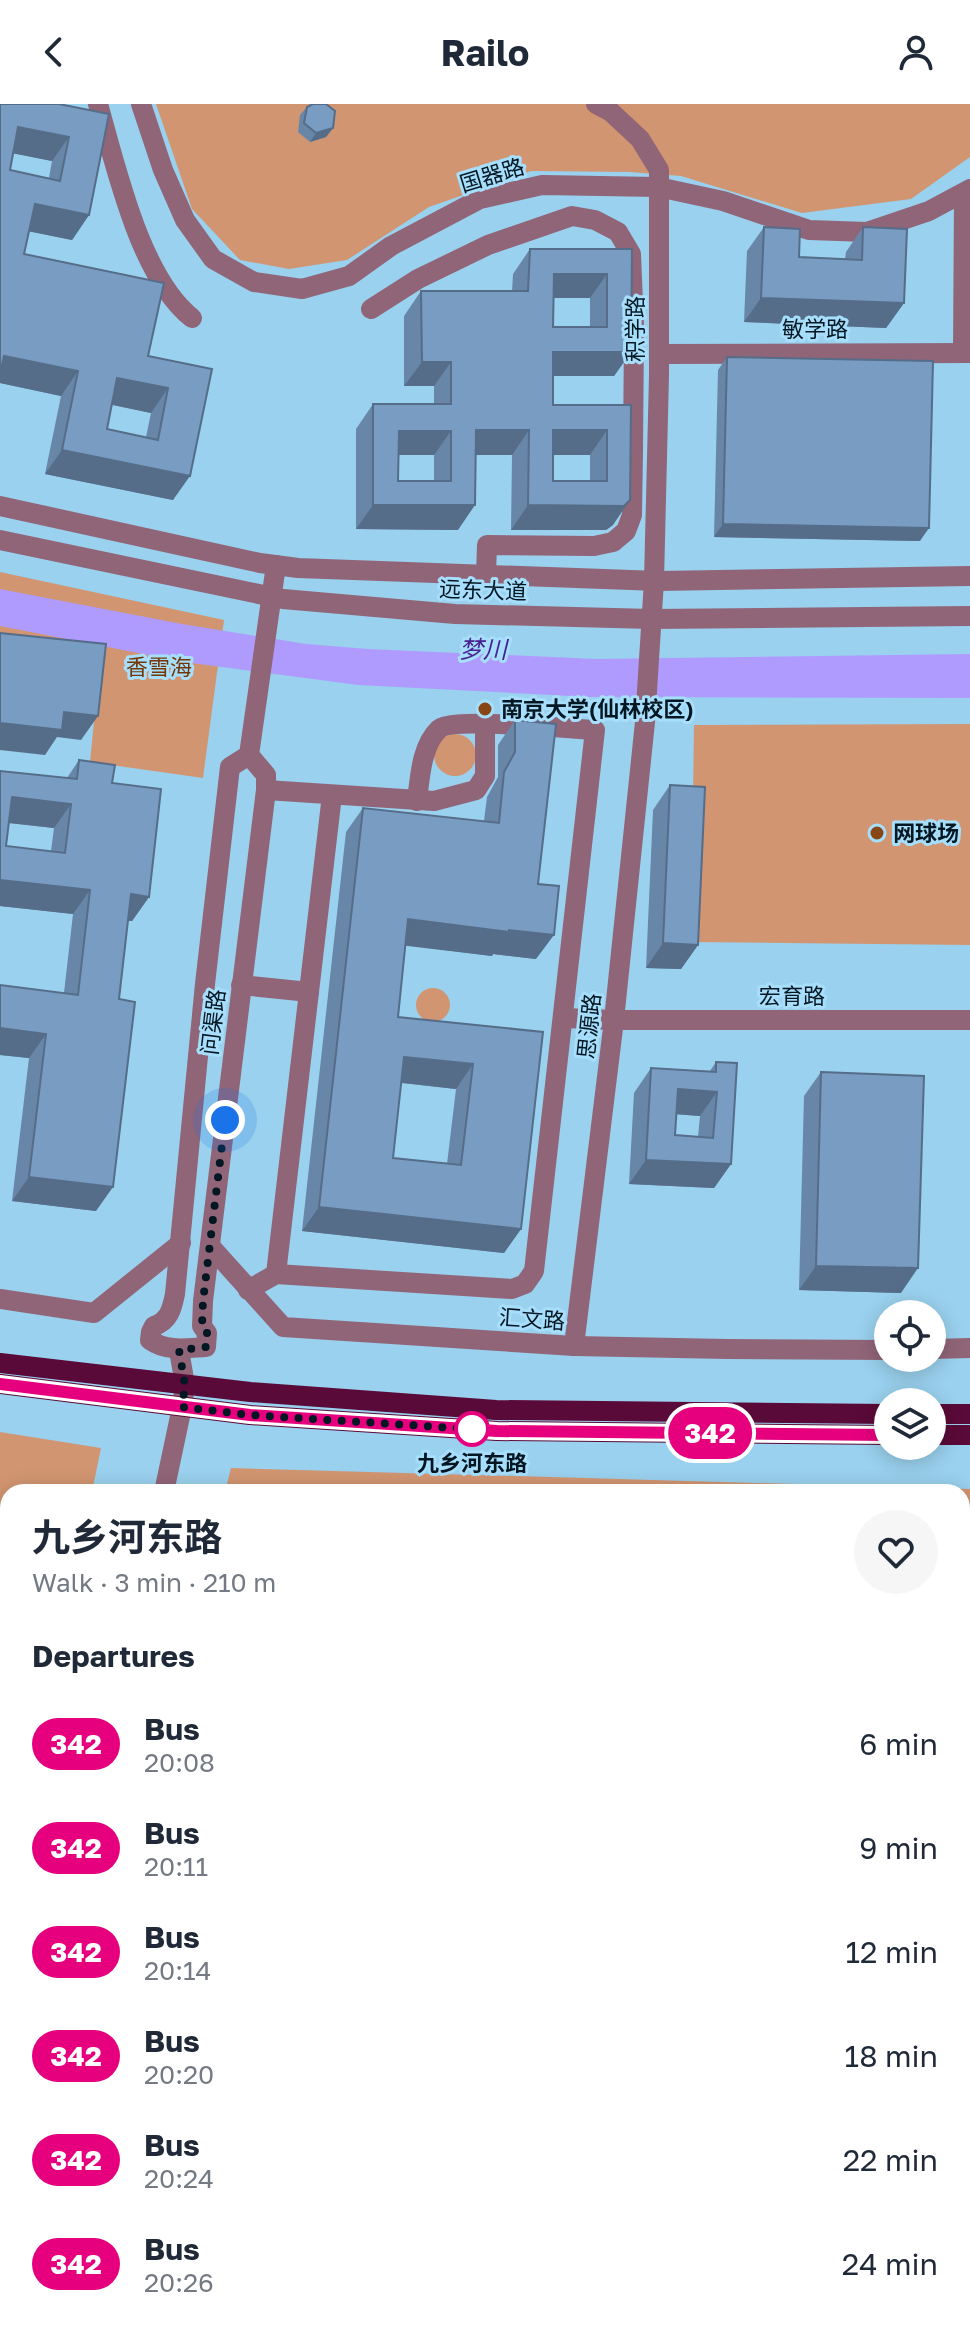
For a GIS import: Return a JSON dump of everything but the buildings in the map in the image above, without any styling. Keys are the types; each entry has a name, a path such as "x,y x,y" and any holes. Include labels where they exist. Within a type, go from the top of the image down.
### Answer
{"main road":[{"path":"0,1363 250,1392 496,1410 874,1414"},
{"path":"0,1384 250,1415 497,1431 874,1435"},
{"path":"946,1414 970,1414"},
{"path":"946,1435 970,1435"}],"street":[{"path":"98,104 141,241 156,273 181,309 192,318"},
{"name":"国器路","path":"141,104 163,170 185,220 213,259 254,282 302,289 349,276 391,246 480,199 542,185 658,187 723,201 809,230 867,232 929,211 967,192"},
{"name":"积学路","path":"596,104 611,112 640,139 659,170 660,354 651,641"},
{"path":"966,353 967,192"},
{"path":"371,309 418,279 488,245 572,216 595,220 618,232 631,254 633,468 632,515 626,531 613,542 594,546 487,545 486,575"},
{"name":"敏学路","path":"660,354 966,353"},
{"name":"远东大道","path":"0,506 298,568 654,581 970,576"},
{"name":"远东大道","path":"0,540 272,597 455,614 652,619 970,616"},
{"name":"问渠路","path":"266,790 203,1301 202,1326 207,1333 206,1347 179,1350 169,1345 155,1345 150,1340 154,1326 162,1323 172,1310 175,1294 230,767 249,755 276,565"},
{"name":"思源路","path":"574,1346 614,1020 651,641"},
{"path":"249,755 266,775 266,790 434,801 476,790 485,776 485,724"},
{"path":"248,1290 276,1274 512,1289 525,1284 534,1271 595,730 485,724 440,727 430,741 421,771 417,801"},
{"path":"276,1274 332,795"},
{"path":"241,985 309,992"},
{"name":"宏育路","path":"563,1018 970,1020"},
{"path":"0,1299 94,1313 181,1243"},
{"name":"汇文路","path":"210,1246 283,1327 574,1346 874,1350"},
{"path":"946,1349 970,1348"},
{"path":"166,1484 185,1385 179,1350"}],"green space":[{"path":"156,104 970,104 970,157 911,199 802,213 681,176 531,171 429,207 347,260 289,269 240,260 192,209"},
{"name":"香雪海","path":"0,572 224,620 203,778 90,762 99,671 0,659"},
{"name":"网球场","path":"970,724 970,945 691,942 694,725"},
{"path":"455,734 470,740 476,755 470,770 455,776 440,770 434,755 440,740"},
{"path":"433,988 445,993 450,1005 445,1017 433,1022 421,1017 416,1005 421,993"},
{"path":"0,1432 101,1448 94,1484 0,1484"},
{"path":"231,1468 794,1484 227,1484"}],"shaded area":[{"path":"0,589 182,624 306,644 368,649 597,659 970,654 970,698 590,697 358,685 184,662 0,626"}],"bus line":[{"name":"342","path":"0,1384 250,1415 497,1431 874,1435"}],"place":[{"name":"南京大学(仙林校区)","path":"485,709"},
{"name":"网球场","path":"877,833"},
{"name":"九乡河东路","path":"472,1429"}],"route":[{"path":"225,1120 203,1301 202,1326 207,1333 206,1347 179,1350 185,1385 182,1407 250,1415 472,1429"}],"water label":[{"name":"梦川","path":"483,650"}]}
